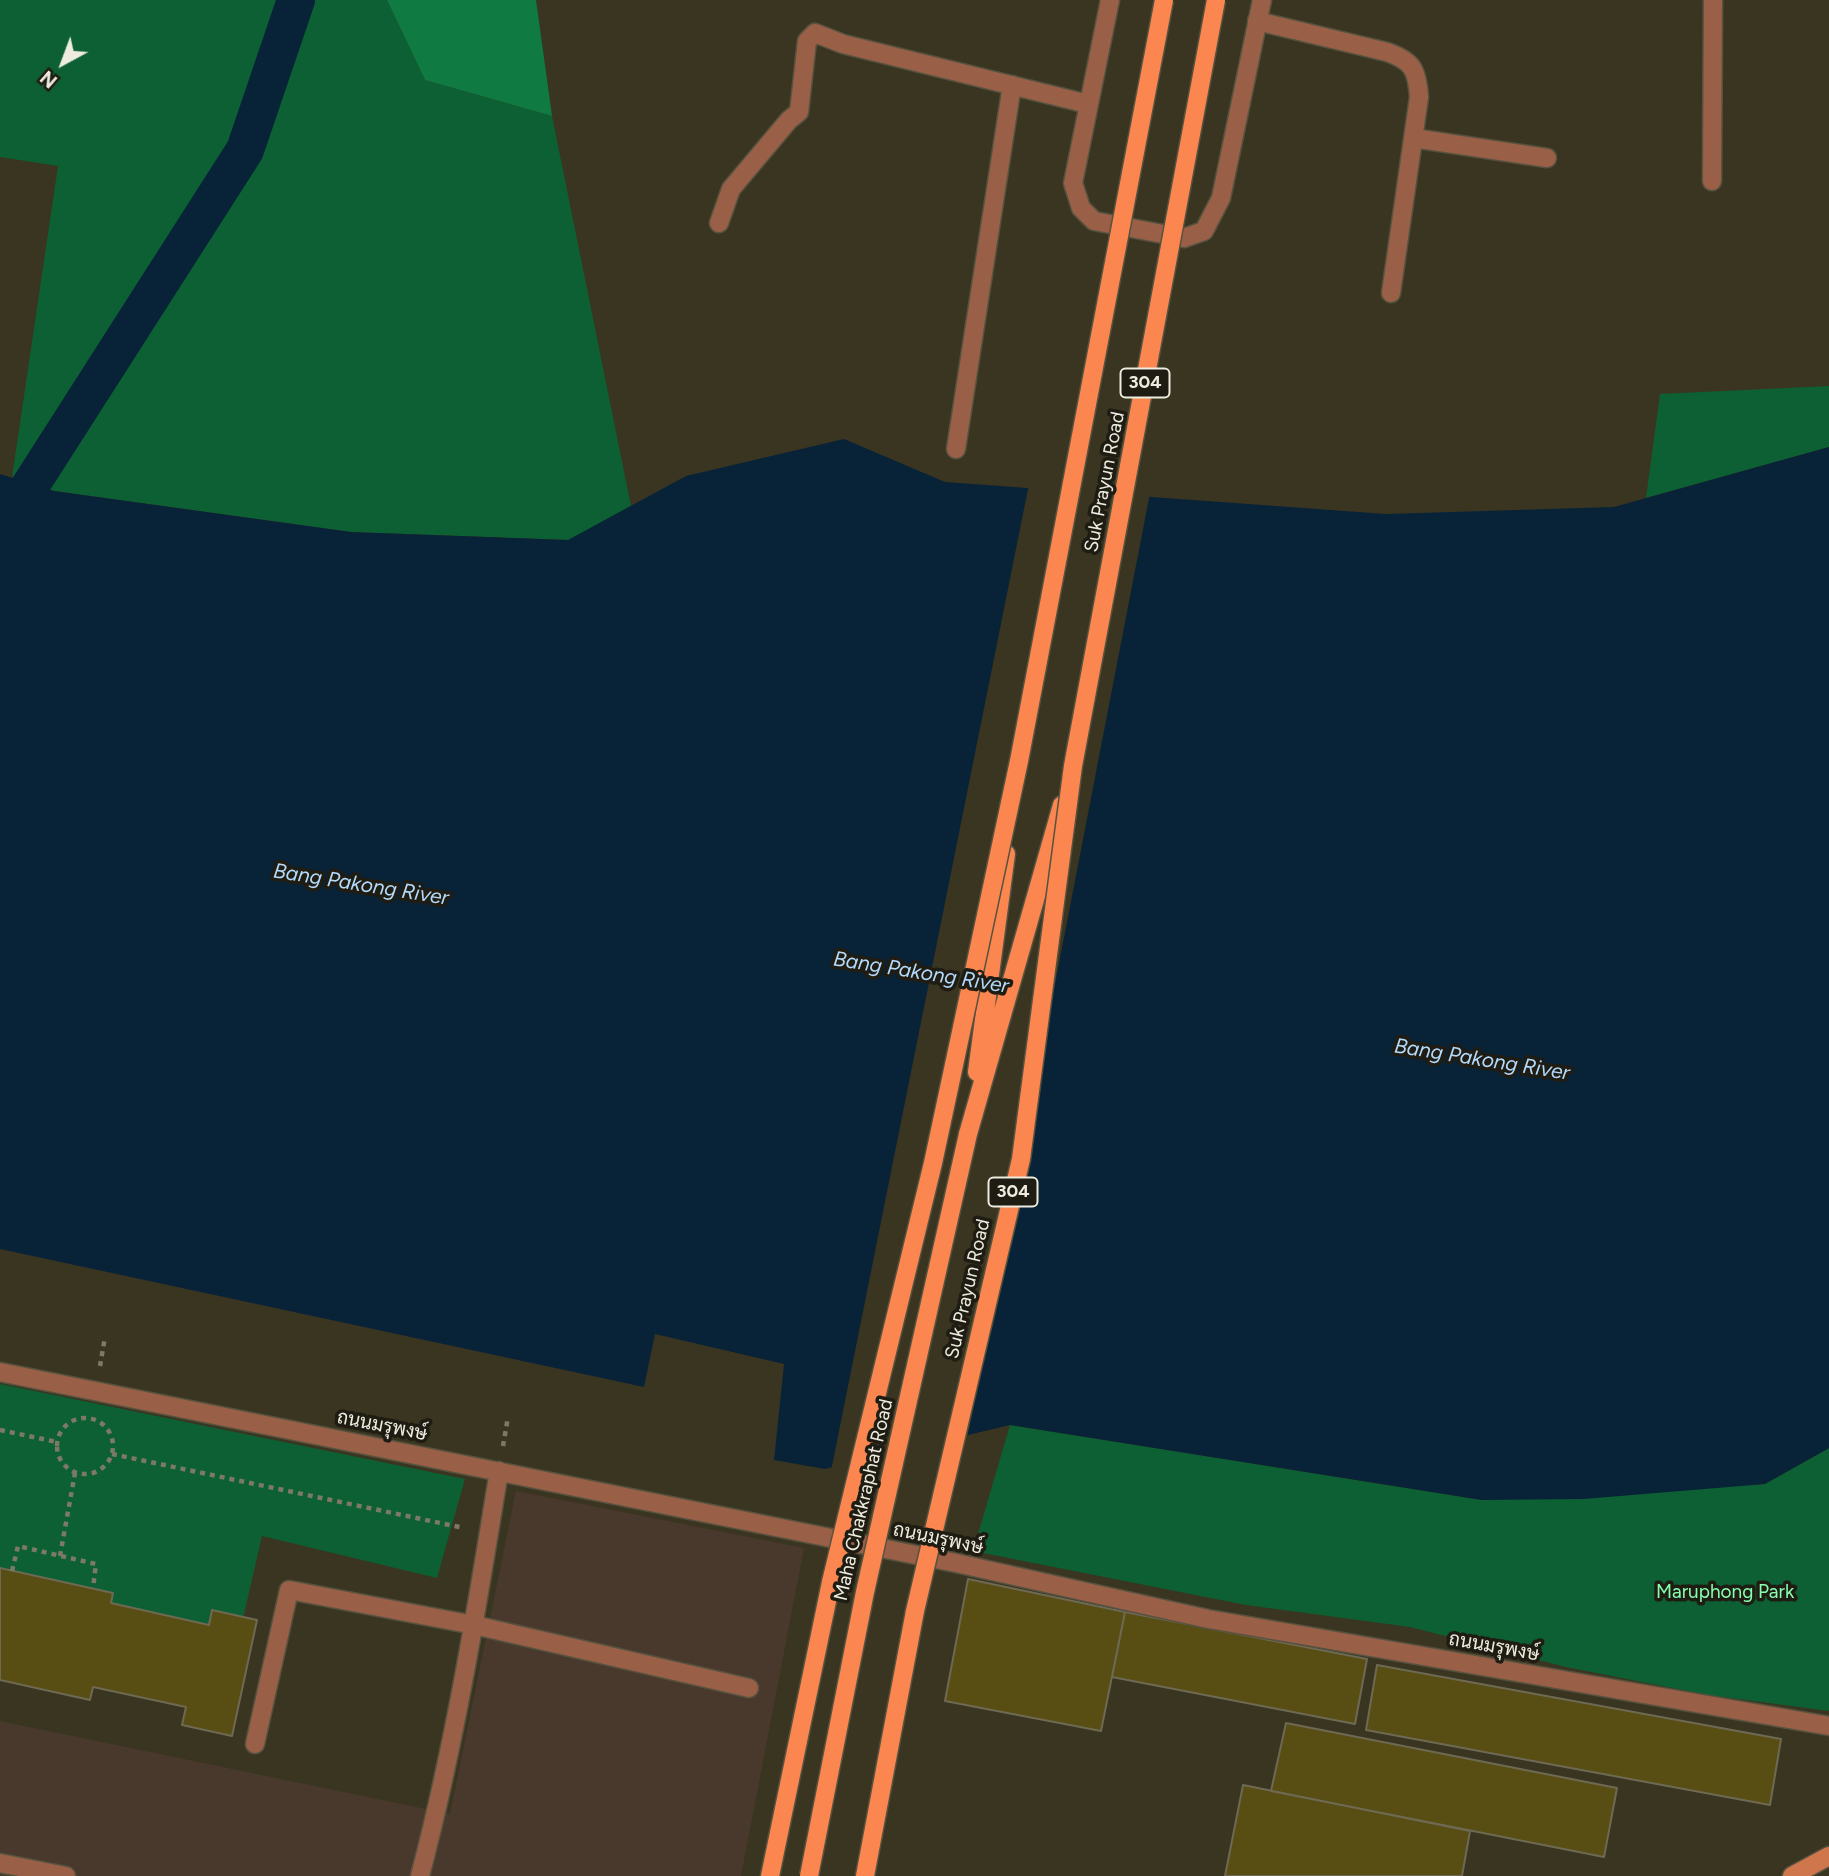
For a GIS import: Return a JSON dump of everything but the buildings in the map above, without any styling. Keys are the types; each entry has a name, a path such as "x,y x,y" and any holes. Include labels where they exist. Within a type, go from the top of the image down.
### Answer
{"main road":[{"name":"Suk Prayun Road","path":"831,1581 933,1163 1019,761 1164,0"},
{"name":"Suk Prayun Road","path":"865,1876 915,1611 1021,1158 1073,766 1216,0"},
{"name":"Suk Prayun Road","path":"968,1135 1019,761"},
{"name":"Suk Prayun Road","path":"968,1135 1073,766"},
{"name":"Maha Chakkraphat Road","path":"809,1876 865,1591 968,1135"},
{"name":"Maha Chakkraphat Road","path":"771,1876 831,1581"},
{"path":"1792,1876 1829,1856"}],"street":[{"path":"1110,0 1073,183 1081,208 1094,221 1184,238 1204,232 1221,198 1262,0"},
{"path":"1712,181 1713,0"},
{"path":"1257,21 1387,52 1405,59 1418,80 1419,97 1391,293"},
{"path":"719,223 731,189 789,120 799,112 807,41 816,33 843,44 1088,104"},
{"path":"956,449 1012,85"},
{"path":"1413,138 1547,158"},
{"name":"ถนนมรุพงษ์","path":"0,1372 956,1563 1208,1619 1829,1726"},
{"path":"420,1876 437,1813 474,1625 499,1471"},
{"path":"255,1744 289,1590 474,1625 749,1688"},
{"path":"0,1863 66,1876"}],"path":[{"path":"91,1419 99,1422 111,1436 112,1454 108,1463 93,1474 75,1473 66,1468 60,1460 57,1442 60,1433 73,1421 91,1419"},
{"path":"0,1430 57,1442"},
{"path":"112,1454 489,1534"},
{"path":"60,1556 75,1473"},
{"path":"12,1570 18,1546 96,1564 93,1588"}],"shaded area":[{"path":"516,1491 804,1548 741,1876 0,1876 0,1721 450,1814"}],"green space":[{"path":"0,0 387,0 425,80 552,116 631,506 569,540 351,532 54,491 12,477 58,166 0,157"},
{"path":"387,0 536,0 552,116 425,80"},
{"path":"1829,386 1829,447 1646,498 1660,394"},
{"path":"0,1384 465,1479 437,1578 262,1536 239,1636 0,1587"},
{"name":"Maruphong Park","path":"1010,1425 1482,1500 1765,1484 1829,1448 1829,1711 1708,1695 1566,1667 1410,1627 1246,1605 973,1551"}],"water":[{"name":"Bang Pakong River","path":"844,439 945,482 1386,514 1614,507 1829,447 1829,1448 1765,1484 1584,1499 1482,1500 1010,1425 825,1469 774,1460 784,1364 655,1334 644,1387 0,1249 0,474 54,491 351,532 568,540 686,476"}],"pier":[{"path":"1029,484 1150,493 967,1439 831,1471"}],"waterway":[{"path":"0,533 245,150 296,0"}]}
